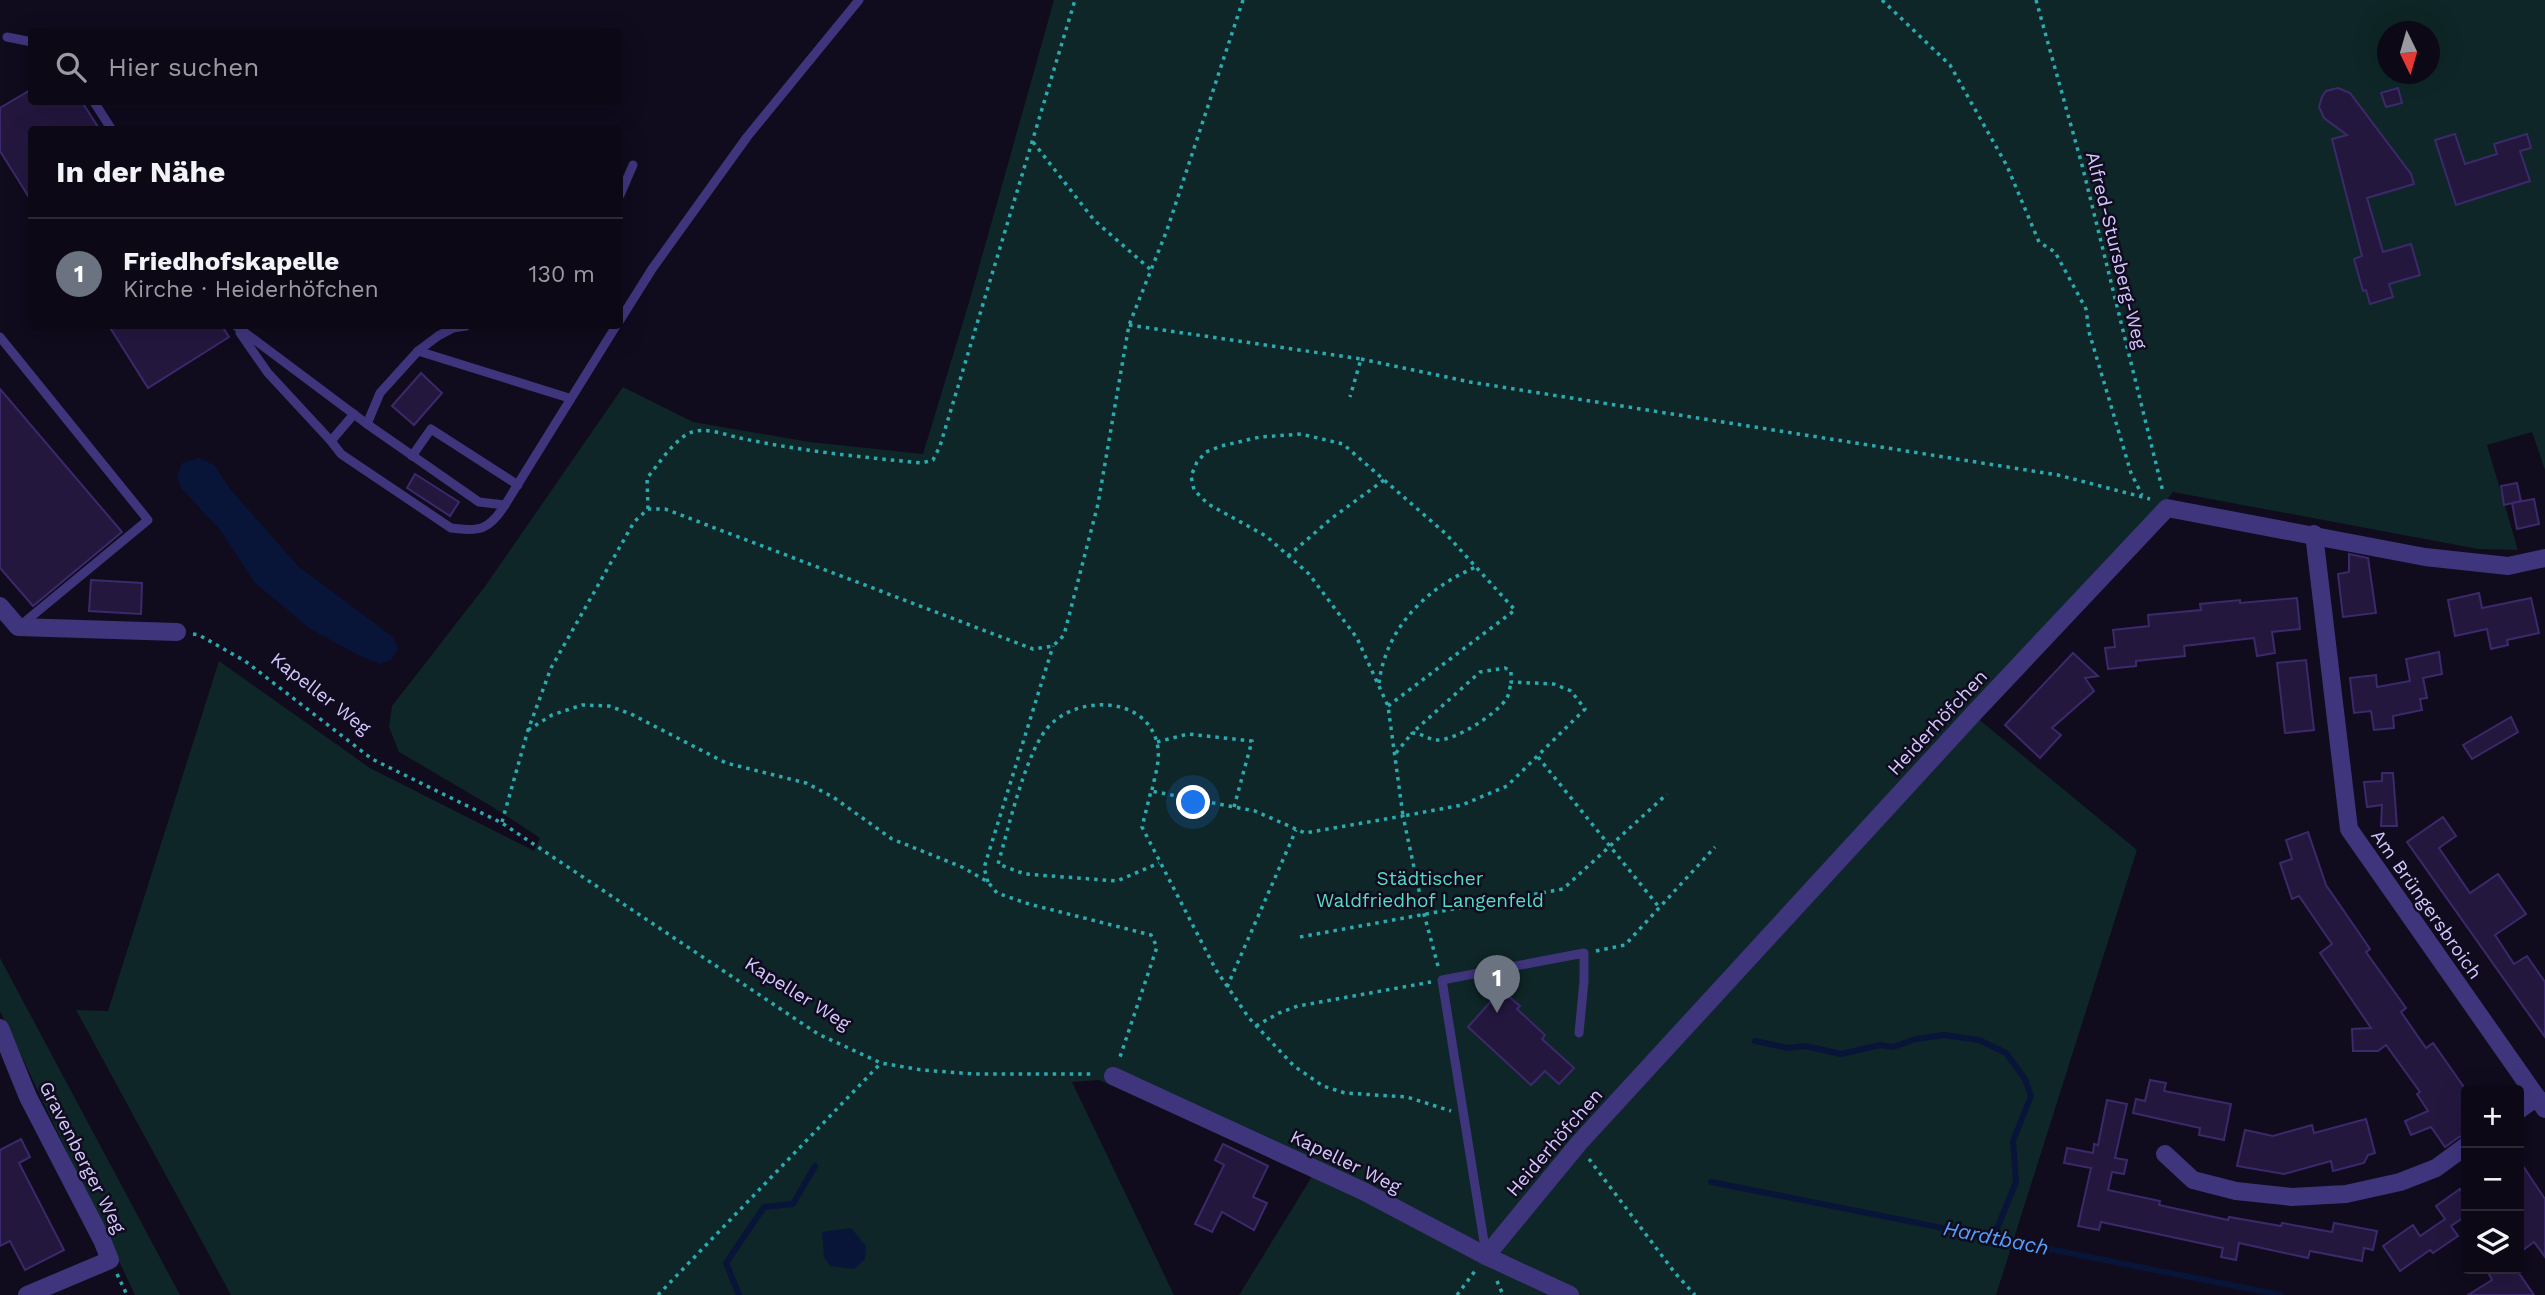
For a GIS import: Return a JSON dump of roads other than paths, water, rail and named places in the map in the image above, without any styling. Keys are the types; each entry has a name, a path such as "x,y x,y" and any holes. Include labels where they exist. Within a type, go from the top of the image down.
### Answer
{"street":[{"name":"Heiderhöfchen","path":"1486,1256 1578,1143 1957,731 2167,508 2314,534"},
{"path":"2314,534 2425,557 2508,566 2545,558"},
{"name":"Am Brüngersbroich","path":"2314,534 2349,829 2541,1103"},
{"path":"0,606 18,627 177,632"},
{"name":"Gravenberger Weg","path":"0,1028 28,1097 110,1260 27,1295"},
{"name":"Kapeller Weg","path":"1114,1076 1363,1191 1486,1256 1570,1295"},
{"path":"2524,1108 2541,1103"},
{"path":"2165,1154 2193,1180 2236,1191 2292,1197 2346,1194 2400,1182 2436,1168 2463,1148"}],"lane":[{"path":"623,315 652,269 747,137 859,0"},
{"path":"7,37 28,41"},
{"path":"96,105 109,126"},
{"path":"623,188 633,165"},
{"path":"238,329 268,373 341,454 451,528 470,531 485,528 495,521 614,329"},
{"path":"240,329 354,414 479,502 505,505"},
{"path":"368,424 380,393 418,351 446,332 456,329"},
{"path":"0,337 148,520 18,627"},
{"path":"418,351 569,398"},
{"path":"331,441 354,414"},
{"path":"412,456 431,429 518,485"},
{"path":"1486,1256 1442,980 1584,953 1579,1033"}],"water":[{"path":"199,458 214,465 231,490 298,566 393,637 398,649 391,660 380,664 309,628 255,583 221,531 181,488 177,477 182,463"},
{"path":"851,1228 866,1246 865,1259 854,1269 830,1266 824,1257 822,1232"}],"waterway":[{"path":"1755,1041 1788,1048 1805,1046 1841,1054 1880,1045 1893,1047 1916,1039 1944,1035 1979,1040 2006,1053 2025,1079 2031,1096 2013,1141 2016,1182 1994,1236"},
{"path":"739,1295 726,1263 764,1207 793,1204 815,1166"},
{"name":"Hardtbach","path":"1711,1182 2281,1295"}],"place":[{"name":"Friedhofskapelle","path":"1497,1013"}],"park label":[{"name":"Städtischer Waldfriedhof Langenfeld","path":"1430,889"}]}
